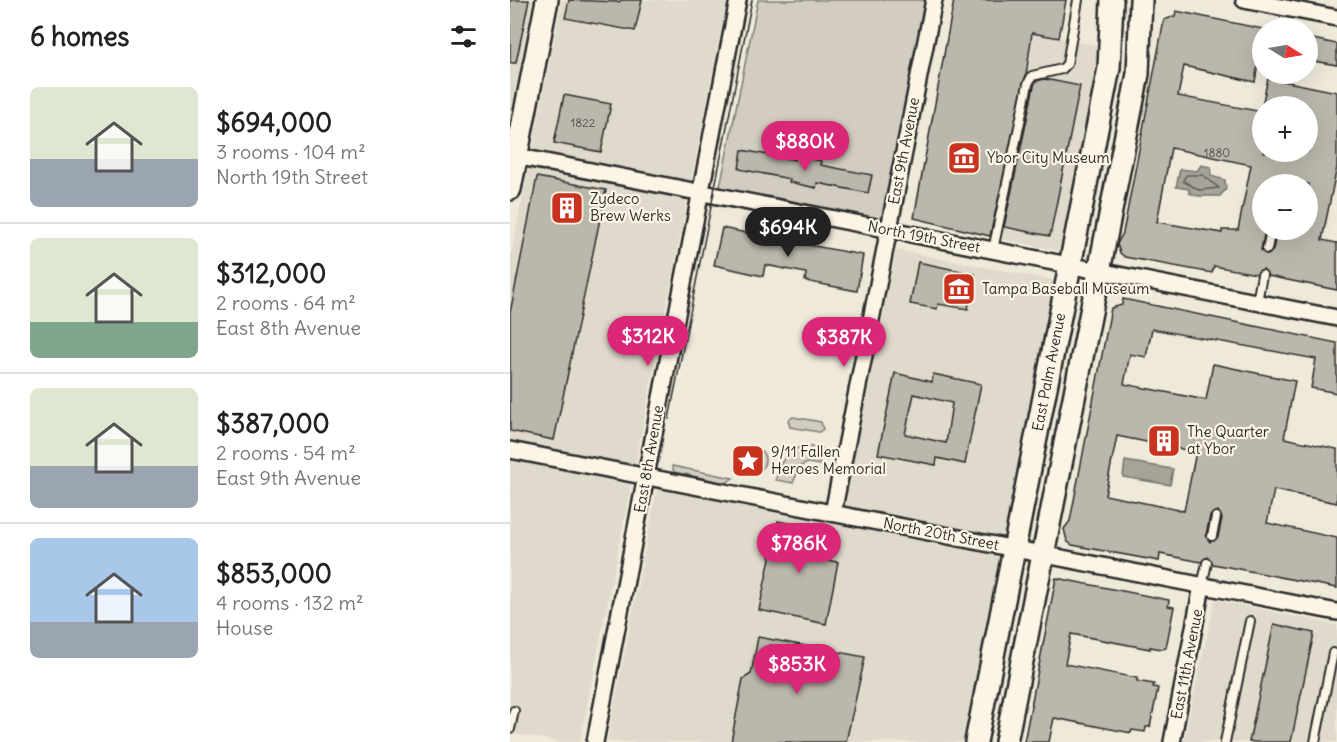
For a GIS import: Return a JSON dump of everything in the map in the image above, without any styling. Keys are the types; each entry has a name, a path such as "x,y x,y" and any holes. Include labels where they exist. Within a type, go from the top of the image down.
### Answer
{"street":[{"path":"510,189 513,156 547,0"},
{"name":"East 8th Avenue","path":"595,742 738,0"},
{"name":"East 9th Avenue","path":"833,513 934,0"},
{"name":"East Palm Avenue","path":"976,742 1109,68 1112,0"},
{"name":"East Palm Avenue","path":"1006,742 1137,74 1141,0"},
{"path":"1244,0 1320,7 1337,18"},
{"name":"North 19th Street","path":"513,156 1337,318"},
{"name":"North 20th Street","path":"510,450 1337,612"},
{"name":"East 11th Avenue","path":"1172,742 1202,586"}],"lane":[{"path":"993,250 1028,84 1032,76 1062,69 1067,64 1078,0"},
{"path":"1267,249 1269,240"},
{"path":"1257,302 1262,275"},
{"path":"1212,536 1216,517"},
{"path":"1202,586 1207,563"},
{"path":"1225,742 1250,621"},
{"path":"1315,742 1333,653"},
{"path":"510,729 514,711"}],"shaded area":[{"path":"510,0 533,0 510,116"},
{"path":"562,0 727,0 580,742 560,742 510,733 510,260"},
{"path":"758,0 929,0 885,227 719,192"},
{"path":"1032,33 1107,47 1066,252 992,237"},
{"path":"896,250 1057,281 966,742 607,742 657,489 841,524"},
{"path":"793,417 821,422 823,429 819,432 790,427 788,420"},
{"path":"803,446 822,448 819,465 808,463 800,466 793,483 776,480 784,458"},
{"path":"752,447 761,451 765,460 761,469 752,473 743,469 739,460 743,451"},
{"path":"672,466 733,478 726,483 674,472"},
{"path":"1215,600 1337,625 1337,742 1183,742"}],"water":[{"path":"1201,165 1211,167 1211,176 1225,180 1226,189 1220,196 1198,196 1189,193 1189,189 1176,187 1180,169 1197,171"},
{"path":"1125,461 1173,469 1170,485 1123,477"}],"building":[{"path":"510,0 529,0 516,63 510,63"},
{"path":"569,0 619,2 621,0 642,0 635,31 565,18"},
{"path":"954,0 1066,0 1059,38 1032,33 1026,75 990,236 914,218"},
{"path":"1176,11 1252,27 1252,81 1184,66 1178,96 1252,110 1252,162 1318,162 1318,96 1264,96 1267,84 1298,84 1337,92 1337,167 1322,240 1337,243 1337,290 1268,276 1263,269 1256,274 1214,266 1212,273 1125,257 1120,253 1117,244 1123,233 1164,20 1175,16","holes":["1171,148 1251,165 1238,230 1222,230 1222,233 1157,222"]},
{"path":"1318,40 1337,44 1337,65 1318,62"},
{"path":"1045,79 1080,86 1050,236 1004,227 1034,86 1036,81"},
{"path":"564,95 611,104 601,152 554,143"},
{"path":"742,150 795,160 796,156 821,161 820,165 872,175 868,193 817,183 816,188 789,182 790,179 739,169"},
{"path":"537,177 606,190 554,440 510,431 510,313"},
{"path":"722,228 776,239 777,234 804,240 803,244 863,255 857,291 805,281 806,273 765,265 763,276 714,265"},
{"path":"918,262 975,274 968,309 938,304 937,309 910,304"},
{"path":"1123,299 1337,343 1337,393 1311,388 1316,359 1152,329 1146,357 1130,354 1124,384 1206,400 1213,364 1295,381 1284,438 1337,449 1337,503 1274,490 1267,523 1337,538 1337,588 1213,564 1208,557 1201,562 1160,554 1159,561 1072,545 1067,541 1064,529 1070,521 1111,308 1122,305","holes":["1117,436 1196,452 1184,511 1105,495","1218,511 1222,518 1218,537 1210,542 1206,535 1210,516"]},
{"path":"895,373 932,382 933,374 981,384 965,464 937,458 936,465 878,454","holes":["914,394 952,403 946,443 905,434"]},
{"path":"778,521 830,531 824,560 838,562 826,624 759,610"},
{"path":"1056,578 1169,600 1168,606 1174,607 1166,648 1150,647 1150,649 1071,634 1065,664 1137,678 1137,681 1154,684 1153,687 1158,688 1150,727 1146,727 1145,732 1132,730 1131,733 1054,718 1049,742 1024,742"},
{"path":"1274,624 1314,633 1291,742 1249,742"},
{"path":"758,637 865,657 846,742 731,742 743,679 751,674"}],"tram line":[{"path":"669,419 752,0"}],"place":[{"name":"Ybor City Museum","path":"964,158"},
{"name":"Zydeco Brew Werks","path":"567,208"},
{"name":"Tampa Baseball Museum","path":"959,289"},
{"name":"The Quarter at Ybor","path":"1164,441"},
{"name":"9/11 Fallen Heroes Memorial","path":"748,461"}]}
